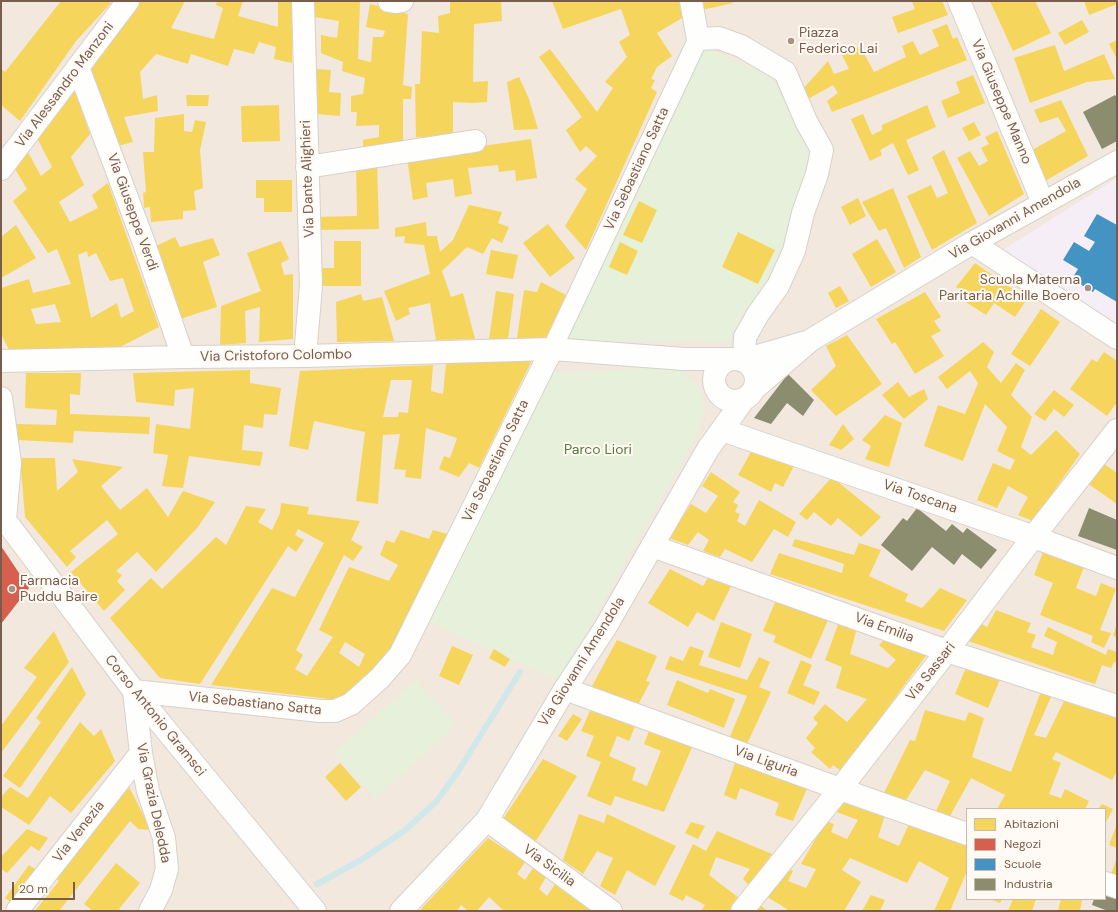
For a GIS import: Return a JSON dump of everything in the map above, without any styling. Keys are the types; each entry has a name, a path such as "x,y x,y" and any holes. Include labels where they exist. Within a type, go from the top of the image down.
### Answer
{"street":[{"name":"Via Alessandro Manzoni","path":"1,169 128,1"},
{"name":"Via Dante Alighieri","path":"303,1 311,286 305,356"},
{"path":"389,1 402,1"},
{"path":"691,1 698,39 719,38 741,46 785,72 806,121 822,150 817,174 803,213 794,250 778,286 758,314 745,337 737,360"},
{"name":"Via Giuseppe Manno","path":"959,1 1043,203"},
{"name":"Via Sebastiano Satta","path":"134,691 320,711 335,711 351,704 379,679 400,656 552,349 698,39"},
{"name":"Via Giuseppe Verdi","path":"78,67 144,243 183,357"},
{"path":"307,166 475,141"},
{"name":"Via Giovanni Amendola","path":"401,911 486,820 565,688 605,628 708,449 749,394 811,340 972,243 1117,162"},
{"path":"972,243 1117,338"},
{"name":"Via Giovanni Amendola","path":"737,360 811,340"},
{"name":"Via Cristoforo Colombo","path":"1,361 305,356 552,349 684,359 737,360"},
{"path":"684,359 715,386"},
{"path":"737,360 749,364 754,369 756,383 749,394 737,401 723,397 715,386 714,379 715,372 719,366 724,362 737,360"},
{"path":"1,398 10,463 3,518"},
{"name":"Via Toscana","path":"722,430 1034,536 1117,568"},
{"name":"Via Sassari","path":"742,911 948,651 1034,536 1117,430"},
{"name":"Corso Antonio Gramsci","path":"3,518 134,691 315,911"},
{"name":"Via Emilia","path":"652,546 948,651 1117,706"},
{"name":"Via Liguria","path":"565,688 966,834"},
{"name":"Via Grazia Deledda","path":"134,691 141,753 148,791 164,838 168,869 161,890 150,911"},
{"name":"Via Venezia","path":"17,911 141,753"},
{"name":"Via Sicilia","path":"486,820 611,911"},
{"path":"1106,883 1117,887"}],"shaded area":[{"path":"1,1 1117,1 1117,911 1,911"},
{"name":"Scuola Materna Paritaria Achille Boero","path":"1117,178 1117,326 1001,251"}],"green space":[{"path":"710,49 772,77 809,149 801,194 781,261 745,311 730,342 564,340 698,56"},
{"name":"Parco Liori","path":"659,368 683,372 701,389 704,414 695,439 559,681 427,621 548,373"},
{"path":"416,680 457,725 375,799 334,752"}],"building: Abitazioni":[{"path":"61,1 106,1 111,3 76,41 20,121 1,105 1,69 5,72"},
{"path":"138,1 185,1 171,28 214,39 223,8 216,5 217,1 243,1 238,16 278,27 278,1 292,1 292,63 274,59 276,47 259,42 254,54 234,49 228,66 191,54 188,64 156,54 140,72 143,99 157,95 158,111 124,117 133,142 117,146 88,66"},
{"path":"315,1 360,2 358,59 371,62 373,37 383,37 385,31 366,27 370,4 408,14 403,85 412,87 411,99 403,99 403,146 363,151 363,140 379,137 379,125 356,126 357,112 351,112 351,96 363,94 365,78 342,71 343,62 321,53 321,35 337,38 339,21 315,17"},
{"path":"450,1 501,1 502,21 474,24 473,82 488,81 487,102 453,102 453,139 416,137 415,84 420,84 422,31 439,33 438,16 450,13"},
{"path":"552,1 679,1 682,18 657,33 672,56 657,67 651,79 655,80 651,88 657,92 586,250 565,226 587,189 575,179 597,156 586,146 580,152 566,130 582,117 539,57 550,49 597,112 613,88 605,82 627,57 619,42 630,35 621,9 563,29"},
{"path":"701,1 732,1 733,3 702,10"},
{"path":"942,1 948,15 898,33 892,17 915,9 912,2"},
{"path":"990,1 1035,1 1051,33 1013,51"},
{"path":"1084,1 1117,1 1117,4 1089,15"},
{"path":"1082,20 1089,32 1065,45 1058,33"},
{"path":"947,24 953,39 957,37 967,60 832,112 827,101 838,93 833,85 808,99 803,89 828,61 834,74 849,69 842,55 860,46 874,72 906,57 902,46 913,41 920,55 939,46 932,30"},
{"path":"1117,40 1117,59 1109,44"},
{"path":"1055,45 1064,71 1104,54 1115,79 1087,82 1030,103 1014,58"},
{"path":"315,69 331,70 329,92 341,93 340,116 315,114"},
{"path":"973,75 985,103 948,118 941,101 960,93 956,82"},
{"path":"519,77 529,99 538,129 514,130 507,82"},
{"path":"72,83 90,134 71,157 84,185 59,202 70,222 98,208 92,195 108,183 159,327 120,347 9,350 1,334 1,288 29,279 33,293 71,284 57,249 48,253 13,201 27,189 12,164 25,147 41,176 52,167 35,134","holes":["87,251 88,257 96,253 110,281 123,278 134,311 121,318 117,303 91,318 78,255","55,304 61,322 36,324 31,309"]},
{"path":"186,95 209,95 208,106 187,106"},
{"path":"1061,100 1088,156 1045,181 1032,150 1066,131 1058,117 1040,123 1034,110"},
{"path":"279,105 280,141 242,142 241,106"},
{"path":"927,105 936,127 906,140 919,170 908,175 893,143 880,150 882,155 870,161 851,119 863,114 872,135 882,130 882,125"},
{"path":"184,114 184,131 192,132 195,120 206,122 200,150 203,188 194,191 196,210 183,211 183,219 151,222 150,207 144,208 143,193 146,192 143,152 154,152 155,118"},
{"path":"974,122 981,135 969,141 962,128"},
{"path":"997,131 1024,194 989,216 957,158 970,151 979,166 988,161 981,148 989,144 985,137"},
{"path":"531,139 537,178 516,181 515,170 499,172 498,165 468,168 472,194 455,197 453,179 426,183 428,197 413,200 407,157"},
{"path":"944,150 977,223 932,250 907,196 931,185 937,198 948,193 932,157"},
{"path":"377,162 379,229 316,230 316,217 357,216 356,165"},
{"path":"256,180 292,180 292,212 264,212 264,198 256,198"},
{"path":"893,188 921,257 904,268 886,228 879,231 862,202"},
{"path":"858,198 866,216 850,225 841,207"},
{"path":"639,201 657,210 642,243 623,235"},
{"path":"469,205 502,212 498,223 509,227 502,243 492,238 483,254 467,247 442,271 451,297 463,293 475,339 436,340 430,303 408,308 410,314 396,321 384,291 430,274 424,245 404,243 405,236 395,237 395,228 426,222 427,236 437,236 440,252 453,240"},
{"path":"548,224 575,258 550,277 523,243"},
{"path":"16,225 36,258 1,278 1,235 2,236"},
{"path":"738,232 775,250 758,284 722,267"},
{"path":"175,237 180,247 213,238 220,255 203,262 217,307 180,319 154,247"},
{"path":"877,239 896,272 871,287 852,254"},
{"path":"281,241 289,259 281,263 284,275 293,274 293,339 259,342 260,307 245,311 246,343 220,345 221,306 261,291 247,253"},
{"path":"334,241 361,241 361,286 317,286 317,268 334,268"},
{"path":"620,242 638,251 627,275 609,267"},
{"path":"491,250 518,255 513,279 486,274"},
{"path":"975,263 1027,299 1015,317 994,303 986,315 961,299 965,292 956,287"},
{"path":"541,282 566,295 546,338 517,338 524,290 537,292"},
{"path":"840,286 849,301 836,308 828,293"},
{"path":"496,291 514,294 508,339 489,339"},
{"path":"925,292 941,317 934,321 941,331 931,336 944,356 915,374 895,342 892,344 876,319"},
{"path":"361,294 363,301 382,297 394,341 337,342 336,302"},
{"path":"1041,309 1060,322 1030,366 1011,354"},
{"path":"847,335 882,384 836,416 811,390 836,366 826,346"},
{"path":"983,342 994,352 987,367 1001,383 1016,363 1025,370 1011,395 1032,417 1021,447 1031,455 1056,430 1080,454 1033,521 1018,515 1028,497 1008,486 997,508 977,500 993,463 1010,470 1015,460 997,451 1007,427 985,404 963,461 924,446 938,405 965,414 978,383 970,371 947,389 938,377"},
{"path":"1104,352 1117,361 1117,402 1107,416 1070,389 1092,359 1097,362"},
{"path":"532,360 479,468 469,463 459,477 439,469 444,456 450,458 457,438 426,428 421,479 405,477 406,470 394,469 400,434 383,435 378,504 356,501 365,432 314,421 308,450 289,446 300,371 433,365 431,391 443,394 446,363","holes":["391,380 412,380 408,413 399,412 398,417 383,417"]},
{"path":"250,370 250,383 281,388 277,415 264,414 263,428 244,425 242,450 263,452 260,466 189,456 183,488 162,486 168,455 153,453 156,424 190,429 194,388 175,390 174,406 136,402 133,373"},
{"path":"26,373 81,373 80,395 70,394 70,414 150,417 149,434 74,431 73,443 18,440 17,424 56,425 57,410 25,408"},
{"path":"898,382 909,397 924,389 928,399 904,419 882,395"},
{"path":"1054,390 1074,405 1064,417 1054,409 1045,421 1034,414"},
{"path":"885,415 902,423 889,467 865,459 871,446 862,440"},
{"path":"843,424 854,439 841,450 829,445"},
{"path":"755,445 797,460 783,487 775,483 771,492 738,475"},
{"path":"20,458 55,458 57,491 78,472 72,459 123,467 101,486 120,510 147,488 168,517 183,491 215,502 197,528 156,572 137,552 116,571 122,575 117,581 125,590 104,611 71,572 118,534 107,520 70,551 76,557 67,567 25,517"},
{"path":"1103,463 1117,473 1117,504 1087,483"},
{"path":"711,472 740,492 733,502 738,505 735,512 740,514 737,521 745,526 759,500 796,522 788,537 774,529 752,562 725,549 720,557 703,551 709,540 698,532 688,545 669,538 691,504 706,513 718,496 702,486"},
{"path":"832,477 881,517 861,537 838,518 831,526 814,512 807,520 799,514"},
{"path":"281,503 309,507 307,514 360,521 351,540 363,547 353,561 344,555 296,650 303,655 295,669 307,676 333,637 319,630 349,567 389,581 398,565 380,555 386,540 394,543 401,530 429,539 433,530 447,534 385,663 346,701 211,685 272,588 295,597 324,543 298,529 295,535 304,540 296,552 288,546 200,684 160,678 110,618 151,578 162,589 216,537 226,545 246,506 266,509 258,522 272,530 280,513","holes":["345,642 365,654 359,667 339,653"]},
{"path":"795,539 854,555 859,543 881,550 869,576 908,594 905,601 922,608 940,588 967,600 944,631 770,574 779,553 842,573 844,564 792,546"},
{"path":"1044,550 1085,564 1076,588 1096,596 1101,583 1116,589 1100,630 1111,633 1104,648 1091,642 1093,636 1040,615 1053,583 1034,575"},
{"path":"670,569 703,586 709,576 732,584 714,621 697,612 688,627 648,603"},
{"path":"776,600 829,618 811,659 773,642 776,636 763,631"},
{"path":"996,610 1031,623 1027,632 1036,635 1031,647 1053,655 1057,642 1044,636 1048,627 1106,655 1108,649 1117,652 1117,663 1114,662 1111,668 1102,665 1095,684 965,640 978,622 987,627"},
{"path":"721,622 752,634 740,668 708,657"},
{"path":"839,622 857,628 850,654 888,668 896,660 879,645 886,638 928,653 841,771 833,765 830,769 811,752 815,748 806,738 818,723 813,718 825,704 847,722 867,699 836,688 842,667 825,660"},
{"path":"1117,623 1117,637 1113,636"},
{"path":"54,631 69,662 1,753 1,726 37,677 24,668"},
{"path":"617,640 657,656 646,681 650,682 638,705 592,686"},
{"path":"452,646 473,655 459,685 439,676"},
{"path":"690,646 704,651 699,665 747,680 759,657 770,662 759,687 771,692 746,746 729,739 747,696 665,669 670,656 683,661"},
{"path":"494,649 510,659 505,667 489,658"},
{"path":"801,660 812,665 803,685 820,692 814,705 787,693"},
{"path":"967,665 1001,677 988,708 955,694"},
{"path":"72,667 86,694 20,788 3,776 41,722 36,718"},
{"path":"677,680 708,693 710,689 735,699 724,728 667,705"},
{"path":"1041,691 1052,695 1034,735 1046,738 1065,699 1117,718 1117,771 1112,780 1056,752 1052,759 1061,763 1049,794 1061,798 1065,789 1089,801 1086,808 998,808 1005,795 971,778 950,816 936,811 950,781 925,770 906,800 884,793 910,740 915,741 925,710 965,721 969,712 984,718 972,757 1011,772"},
{"path":"590,711 635,726 629,741 617,736 609,756 636,768 632,780 647,786 661,751 644,744 649,731 693,745 664,812 615,796 611,806 587,796 601,762 586,756 594,736 581,731"},
{"path":"573,714 582,719 567,741 558,736"},
{"path":"80,722 94,736 101,729 115,761 71,813 50,796 29,825 1,807 1,795 2,796 10,787 28,798"},
{"path":"543,759 577,776 536,841 503,819"},
{"path":"736,760 809,784 793,821 775,815 779,803 740,788 736,800 724,795"},
{"path":"340,763 361,787 346,801 325,777"},
{"path":"128,785 151,830 138,829 130,821 59,911 35,911 59,881 51,875"},
{"path":"839,799 885,815 878,837 899,846 909,824 966,845 966,873 950,911 934,911 949,878 919,861 907,883 850,858 842,870 861,882 844,911 786,911 787,909 764,895 786,867 793,871 788,881 806,888 816,869 801,864 819,833 815,831 824,820 834,824 831,832 847,839 858,820 831,810"},
{"path":"1102,804 1113,809 1106,822 1106,808 1099,808"},
{"path":"579,814 604,823 607,814 676,846 655,886 627,870 615,895 600,886 613,858 597,851 583,874 563,860"},
{"path":"691,822 705,826 698,839 685,833"},
{"path":"1117,824 1117,848 1109,845"},
{"path":"27,829 48,838 39,851 31,846 7,873 1,869 1,857"},
{"path":"717,831 772,854 749,885 743,879 750,869 716,857 709,875 739,898 729,911 701,911 705,905 686,895 683,901 669,894 693,844 706,851"},
{"path":"488,838 525,862 517,874 525,880 533,868 546,877 539,889 547,896 555,884 594,911 504,911 489,897 477,911 468,911 461,905 457,911 423,911 421,909"},
{"path":"1117,858 1117,876 1111,874"},
{"path":"116,863 140,883 119,909 122,911 93,911 84,904"},
{"path":"29,865 39,872 15,905 5,898"},
{"path":"871,895 885,900 880,911 862,911"},
{"path":"992,900 1002,900 1000,903"},
{"path":"1013,900 1036,900 1032,911 1008,911"},
{"path":"1061,900 1082,900 1080,911 1058,911"},
{"path":"757,903 768,911 751,911"}],"building: Negozi":[{"path":"1,546 29,588 1,624"}],"building: Scuole":[{"path":"1097,214 1117,225 1117,302 1095,289 1093,292 1072,279 1078,269 1063,260 1074,242 1089,251 1095,242 1084,236"}],"building: Industria":[{"path":"1115,95 1117,98 1117,141 1102,149 1083,112"},
{"path":"788,374 814,400 803,416 787,403 771,424 754,418"},
{"path":"917,508 946,531 952,524 963,533 967,528 997,550 981,569 962,554 954,565 932,547 912,571 881,545 903,518 907,521"},
{"path":"1089,508 1117,520 1117,550 1078,536"},
{"path":"1106,894 1117,898 1117,911 1108,911 1092,905 1094,900 1106,900"}],"waterway":[{"path":"317,884 361,860 404,831 436,802 459,770 520,672"}],"place":[{"name":"Piazza Federico Lai","path":"791,41"},
{"name":"Scuola Materna Paritaria Achille Boero","path":"1088,288"},
{"name":"Farmacia Puddu Baire","path":"12,589"}]}
